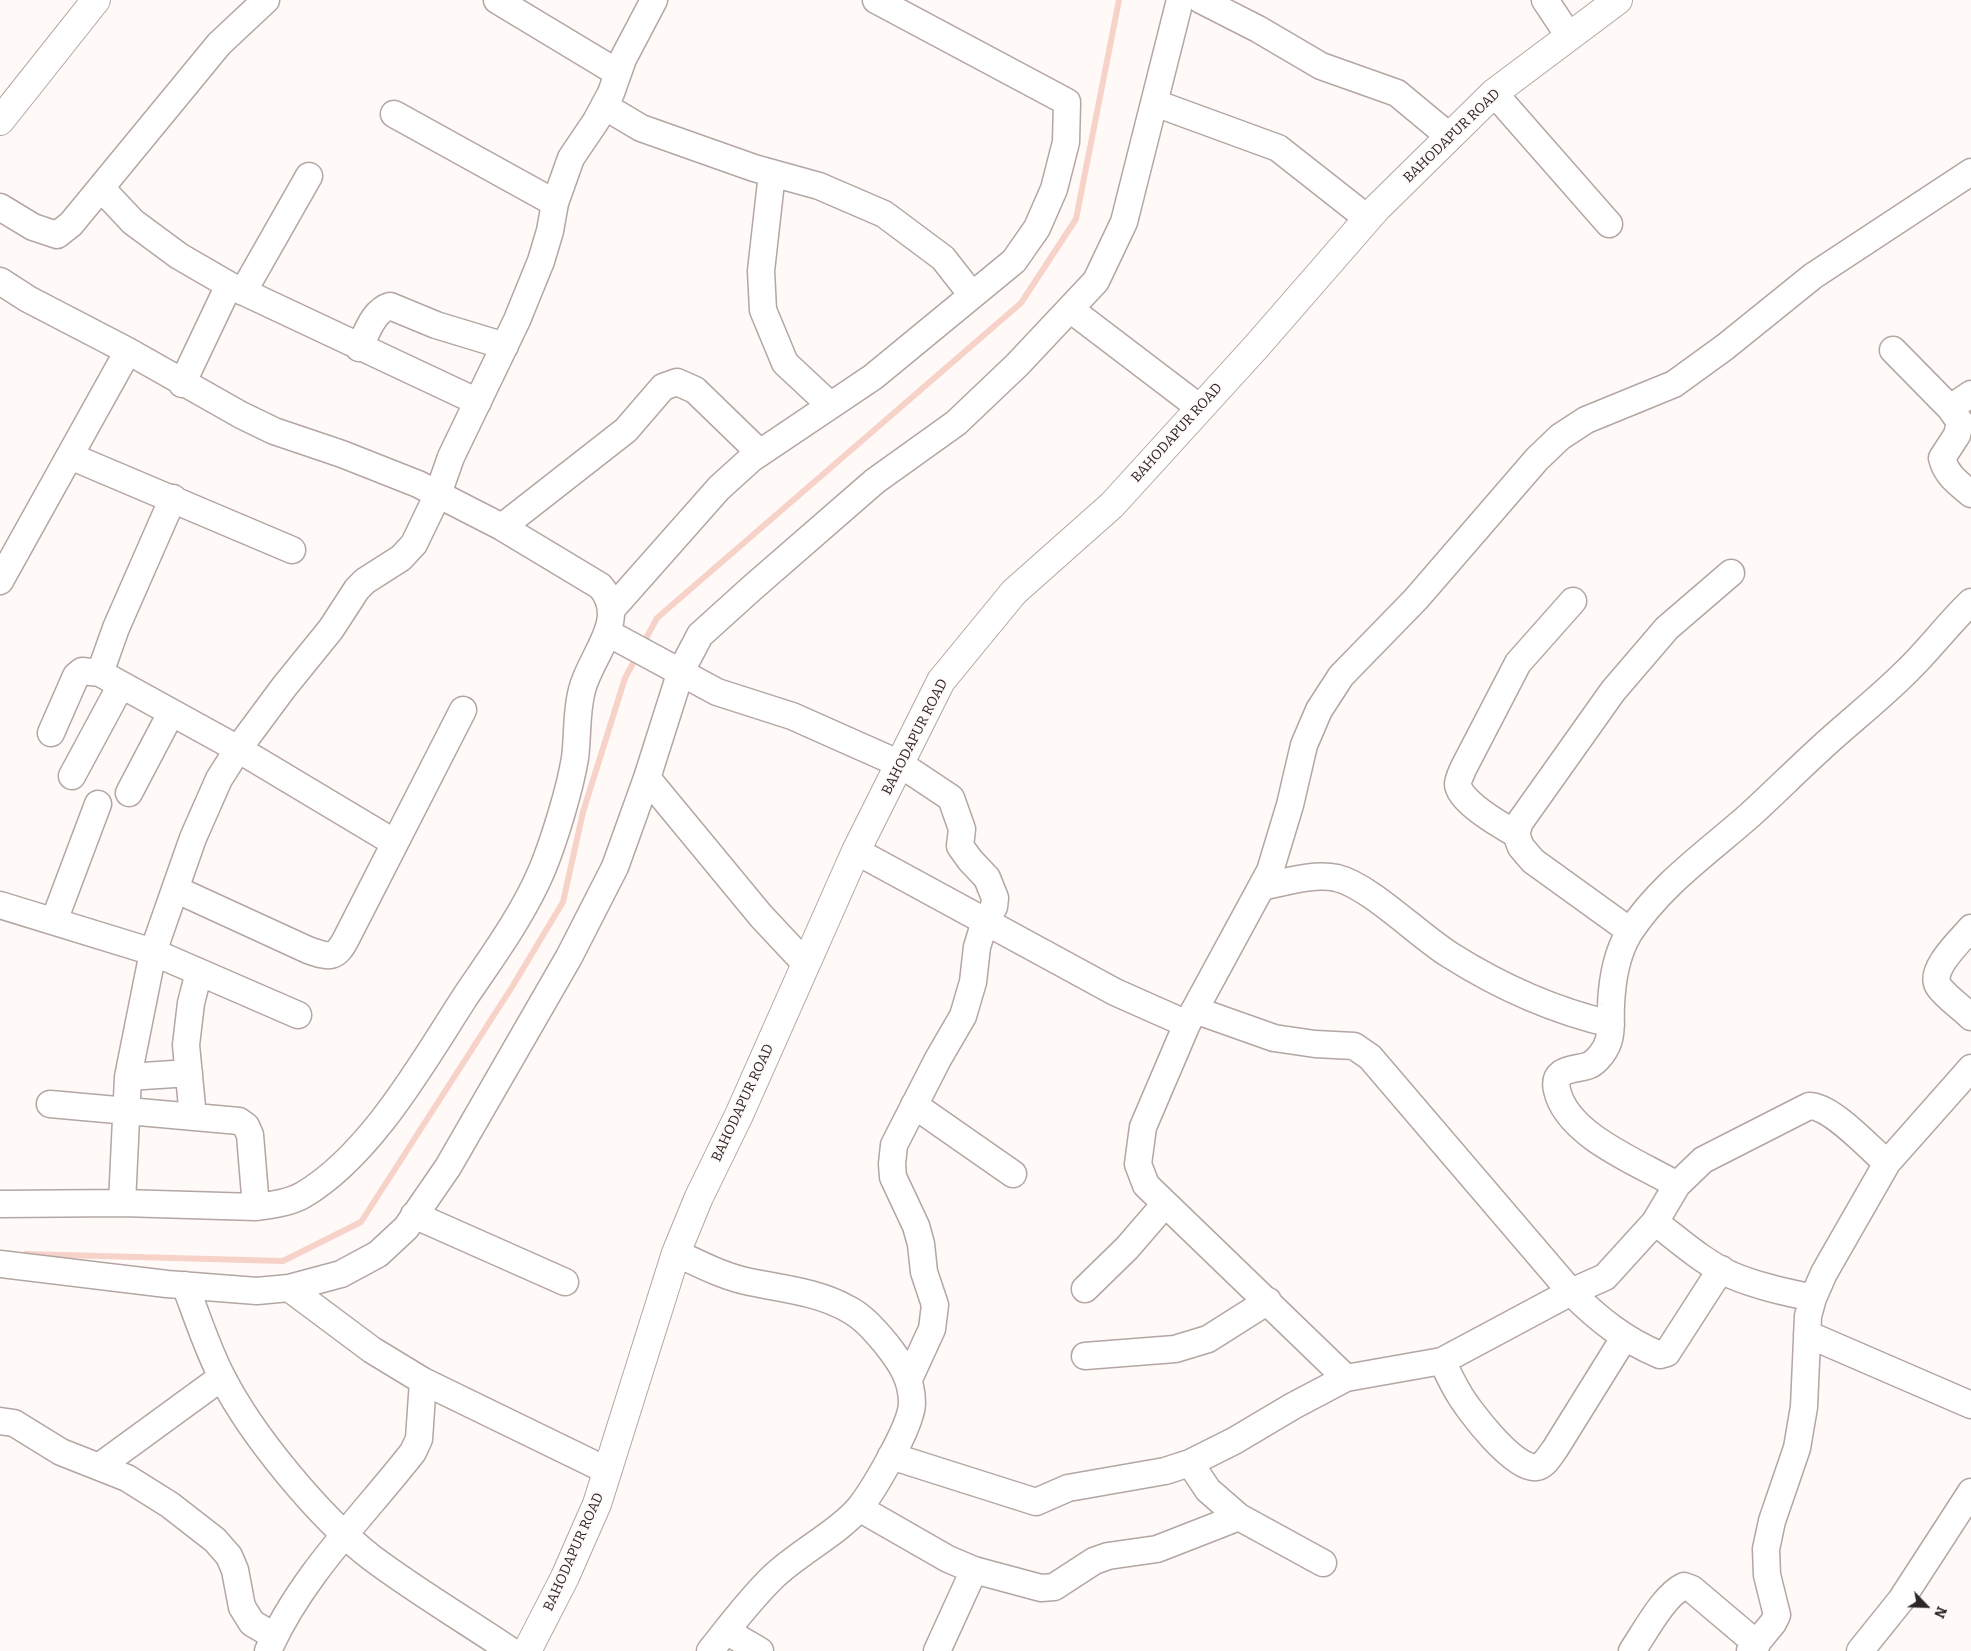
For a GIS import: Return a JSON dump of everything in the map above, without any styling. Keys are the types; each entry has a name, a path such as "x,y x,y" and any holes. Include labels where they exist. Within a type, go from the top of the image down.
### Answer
{"main road":[{"path":"0,121 96,0"},
{"name":"BAHODAPUR ROAD","path":"527,1651 565,1577 598,1504 676,1253 698,1197 738,1115 856,851 942,681 1014,592 1112,505 1367,218 1494,93 1618,0"}],"street":[{"path":"0,207 38,230 57,235 71,224 219,44 266,0"},
{"path":"497,0 618,73"},
{"path":"122,1203 128,1077 153,952 204,812 219,779 238,749 284,687 332,629 357,589 365,581 401,558 414,544 438,494 451,457 505,346 541,261 550,231 555,203 571,158 604,106 654,0"},
{"path":"0,1204 122,1203 256,1207 277,1204 302,1196 329,1176 358,1148 396,1103 519,914 541,871 558,822 575,759 579,702 584,681 614,628 719,488 760,453 874,377 1014,261 1037,228 1054,188 1066,142 1067,102 876,0"},
{"path":"0,1264 185,1285 257,1291 289,1288 341,1274 378,1254 406,1228 448,1167 568,957 615,867 647,778 672,666 700,635 875,481 956,423 1017,365 1096,280 1124,222 1180,0"},
{"path":"1201,0 1258,29 1321,66 1397,93 1450,137"},
{"path":"1545,0 1570,36"},
{"path":"1494,93 1609,224"},
{"path":"1154,103 1278,148 1367,218"},
{"path":"604,106 641,128 772,173 819,186 884,214 943,258 972,295"},
{"path":"394,114 555,203"},
{"path":"1346,1378 1146,1185 1138,1164 1143,1127 1191,1017 1270,871 1290,805 1304,746 1319,710 1341,676 1416,599 1536,459 1560,437 1586,420 1674,384 1725,347 1813,276 1971,172"},
{"path":"772,173 761,271 763,310 785,363 830,405"},
{"path":"182,384 236,289 309,176"},
{"path":"101,188 133,222 179,256 236,289 478,402"},
{"path":"0,281 28,299 128,351 182,384 274,431 365,463 438,494 502,527 600,586 606,593 614,628 672,666 717,692 792,716 900,764 951,798 962,830 960,846 987,878 995,898 994,907 984,921 977,947 970,996 963,1016 894,1145 892,1164 894,1177 916,1226 921,1244 924,1272 935,1311 932,1329 909,1379"},
{"path":"359,348 374,317 382,308 390,306 436,325 505,346"},
{"path":"1070,309 1200,408"},
{"path":"1893,350 1961,401 1957,435 1942,458 1945,469 1953,479 1971,494"},
{"path":"0,581 128,351"},
{"path":"502,527 626,430 663,387 677,382 695,390 760,453"},
{"path":"70,456 292,550"},
{"path":"72,776 110,679 116,628 173,498"},
{"path":"1516,834 1520,822 1613,691 1667,628 1731,573"},
{"path":"1574,601 1518,663 1463,769 1458,785 1462,795 1487,816 1516,834 1521,847 1533,861 1630,931"},
{"path":"1677,1185 1602,1143 1578,1124 1565,1110 1556,1089 1557,1079 1568,1069 1586,1066 1600,1057 1606,1048 1611,1024 1611,1003 1619,956 1630,931 1671,881 1750,815 1906,672 1971,602"},
{"path":"51,734 76,676 82,671 110,679 238,749 395,843"},
{"path":"175,889 308,950 325,956 334,955 341,948 463,710"},
{"path":"129,793 172,713"},
{"path":"647,778 762,916 806,964"},
{"path":"54,920 98,804"},
{"path":"856,851 1115,992 1191,1017 1274,1038 1315,1044 1354,1046 1370,1057 1571,1292 1600,1321 1624,1338 1660,1355 1667,1353 1721,1269"},
{"path":"1262,886 1318,876 1338,878 1356,886 1451,956 1517,991 1573,1015 1611,1024"},
{"path":"0,905 54,920 153,952 298,1015"},
{"path":"1971,928 1941,963 1936,975 1937,985 1971,1016"},
{"path":"193,1117 186,1045 191,1003 199,972"},
{"path":"1632,1651 1675,1590 1684,1586 1692,1589 1754,1648 1777,1615 1766,1575 1766,1549 1772,1521 1797,1448 1804,1407 1808,1316 1813,1298 1824,1272 1887,1163 1971,1068"},
{"path":"128,1077 189,1073"},
{"path":"50,1104 231,1120 246,1126 250,1135 256,1207"},
{"path":"914,1105 1013,1174"},
{"path":"890,1456 1036,1502 1068,1488 1165,1471 1190,1463 1234,1441 1293,1406 1346,1378 1442,1361 1571,1292 1605,1277 1656,1222 1677,1185 1703,1160 1809,1106 1817,1106 1829,1113 1887,1163"},
{"path":"1085,1289 1127,1248 1165,1204"},
{"path":"414,1216 565,1282"},
{"path":"1656,1222 1689,1250 1721,1269 1753,1283 1813,1298"},
{"path":"676,1253 711,1269 749,1282 822,1297 850,1310 868,1324 901,1363 909,1379 912,1404 904,1429 859,1508 776,1574 752,1598 710,1651"},
{"path":"185,1285 222,1377 258,1435 345,1535 421,1592 511,1651"},
{"path":"289,1288 372,1350 423,1381 608,1471"},
{"path":"1085,1356 1175,1348 1200,1341 1229,1327 1268,1301"},
{"path":"1807,1334 1971,1406"},
{"path":"1442,1361 1458,1393 1483,1428 1528,1467 1537,1467 1543,1464 1555,1449 1624,1338"},
{"path":"100,1466 222,1377"},
{"path":"0,1421 14,1423 61,1452 127,1478 170,1505 215,1540 229,1556 235,1570 242,1607 271,1644 296,1601 335,1545 413,1452 419,1439 423,1381"},
{"path":"1190,1463 1208,1490 1239,1517 1323,1562"},
{"path":"1860,1651 1901,1600 1971,1492"},
{"path":"859,1508 948,1559 974,1570 1041,1588 1054,1587 1094,1560 1157,1549 1239,1517"},
{"path":"937,1651 974,1570"},
{"path":"726,1631 760,1651"}],"waterway":[{"path":"642,646 657,618 1021,303 1076,219 1119,0"},
{"path":"26,1254 283,1261 361,1222 512,987 563,902 583,812 625,678 638,654"}]}
